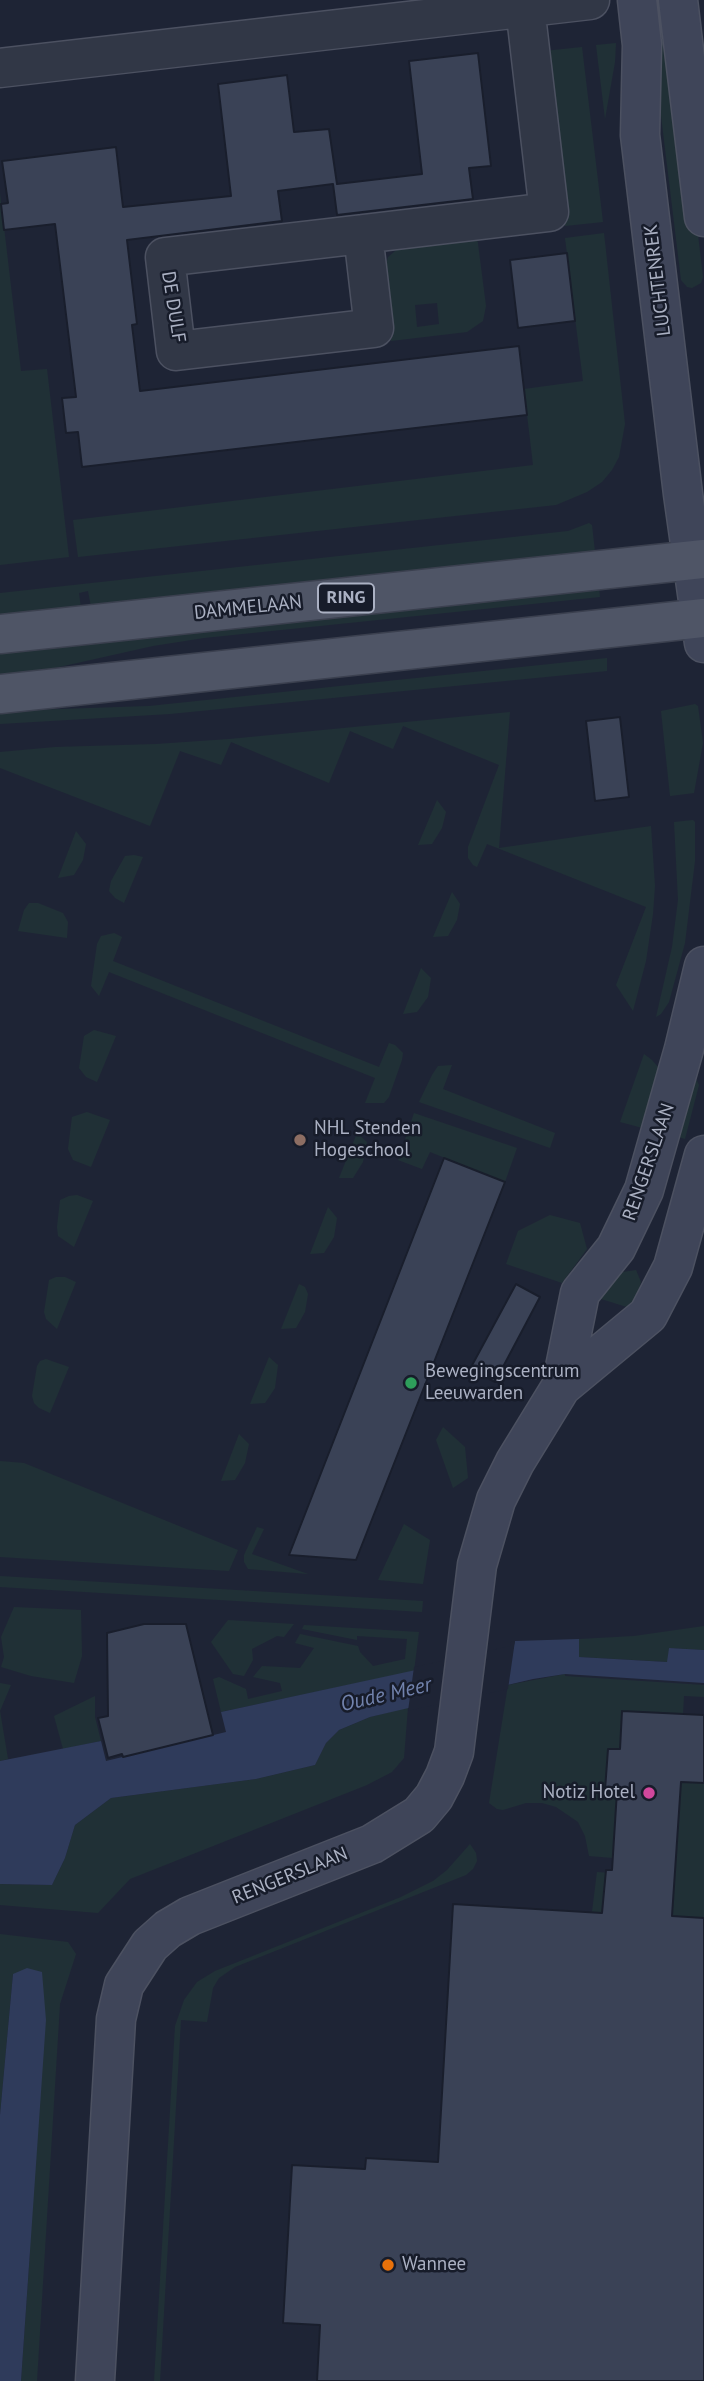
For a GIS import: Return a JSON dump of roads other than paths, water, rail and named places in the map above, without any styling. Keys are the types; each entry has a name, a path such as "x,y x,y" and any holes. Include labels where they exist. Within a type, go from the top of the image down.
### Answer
{"main road":[{"name":"DAMMELAAN","path":"0,634 698,559"},
{"path":"0,694 703,627"}],"street":[{"path":"1,61 393,11 524,8 590,0"},
{"name":"LUCHTENREK","path":"637,0 642,45 640,135 698,559"},
{"path":"678,0 704,217"},
{"name":"DE DULF","path":"363,234 374,328 176,351 165,257 549,212 524,8"},
{"path":"698,559 703,627"},
{"name":"RENGERSLAAN","path":"561,1387 580,1293 616,1248 644,1190 694,1051 704,965"},
{"name":"RENGERSLAAN","path":"94,2381 116,2019 118,2003 129,1976 150,1945 190,1916 372,1844 419,1815 433,1797 454,1752 477,1565 496,1500 515,1462 561,1387 648,1315 673,1267 704,1156"}],"water":[{"name":"Oude Meer","path":"579,1639 579,1657 667,1662 669,1648 704,1650 704,1683 565,1674 370,1717 339,1730 326,1743 315,1765 256,1779 111,1798 75,1825 65,1858 52,1885 0,1884 0,1761 101,1741 106,1761 226,1732 221,1712 513,1649 515,1641"},
{"path":"27,1968 42,1972 46,2020 21,2381 0,2381 0,2115 13,1974"}],"place":[{"name":"NHL Stenden Hogeschool","path":"300,1140"},
{"name":"Bewegingscentrum Leeuwarden","path":"411,1383"},
{"name":"Notiz Hotel","path":"649,1793"},
{"name":"Wannee","path":"388,2265"}]}
